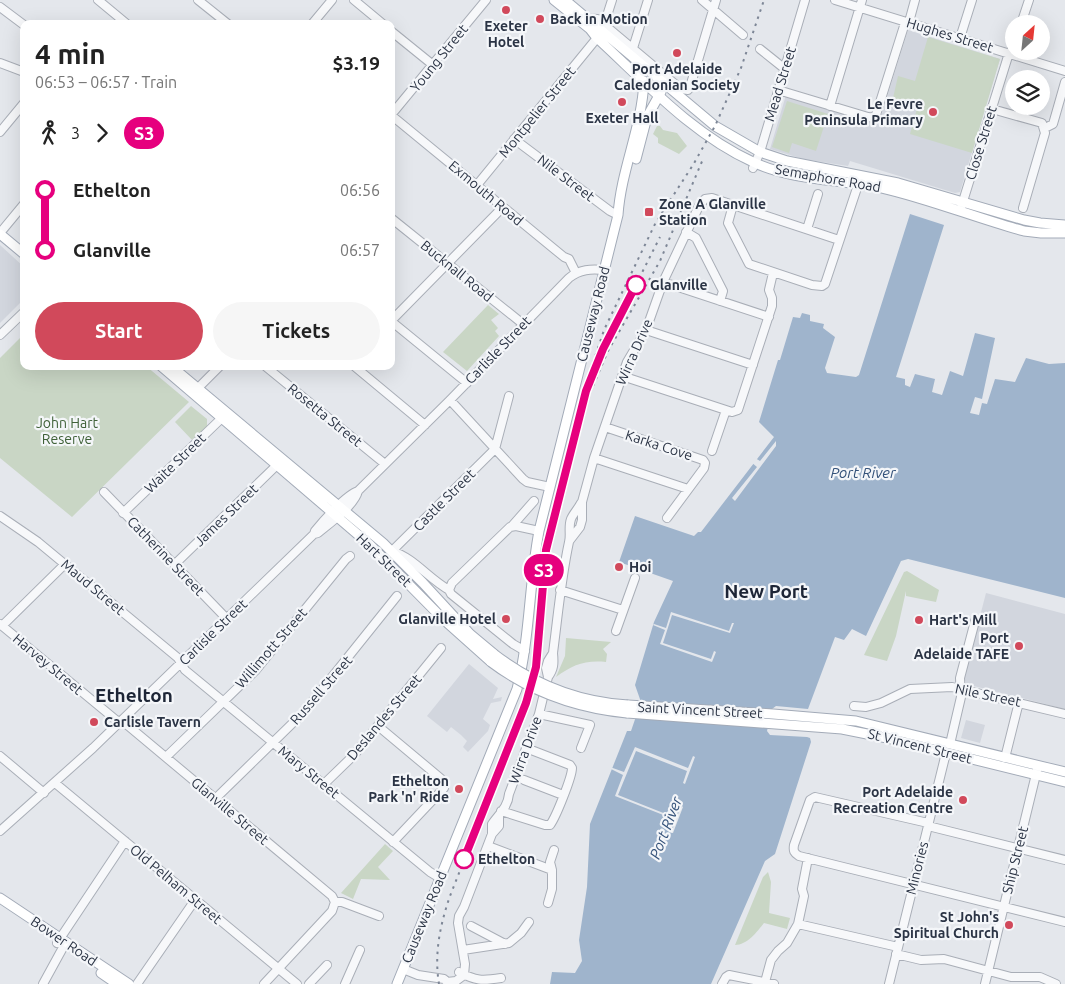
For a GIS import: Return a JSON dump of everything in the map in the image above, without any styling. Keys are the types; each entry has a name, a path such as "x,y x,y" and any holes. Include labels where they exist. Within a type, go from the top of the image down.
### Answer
{"main road":[{"name":"Semaphore Road","path":"554,0 590,29 657,95 682,116 712,139 754,166 804,177 860,179"},
{"name":"Semaphore Road","path":"565,0 629,49 664,85 718,129 760,152 787,161 860,179 884,188 962,207 1040,223 1065,225"},
{"path":"643,120 644,81"},
{"name":"Causeway Road","path":"397,984 517,689 525,651 534,557 539,531 618,215 624,202 643,120 664,85"},
{"path":"643,120 665,108 682,116"},
{"name":"Semaphore Road","path":"962,207 1024,231 1065,233"},
{"path":"1,231 20,243"},
{"path":"1,231 20,250"},
{"name":"Hart Street","path":"167,370 195,390 338,511 444,620 492,658 553,689 583,699 627,709"},
{"name":"Hart Street","path":"175,370 195,390"},
{"name":"Hart Street","path":"225,415 276,465 392,552 492,658"},
{"name":"Saint Vincent Street","path":"627,709 773,714"},
{"name":"Saint Vincent Street","path":"627,709 772,724"},
{"name":"St Vincent Street","path":"773,714 856,721 948,748 1037,771 1065,772"},
{"name":"St Vincent Street","path":"772,724 842,729 1005,758 1065,782"},
{"name":"Bower Road","path":"0,898 117,984"},
{"name":"Bower Road","path":"0,904 129,984"}],"street":[{"path":"98,0 122,20"},
{"path":"198,0 223,20"},
{"path":"315,20 332,0"},
{"path":"354,0 378,20"},
{"name":"Young Street","path":"395,110 486,0"},
{"path":"605,22 612,0"},
{"path":"629,49 648,0"},
{"path":"702,0 743,35"},
{"path":"680,99 681,89 688,90 689,88 716,0"},
{"name":"Mead Street","path":"754,166 782,91 785,69 805,0"},
{"name":"Hughes Street","path":"835,0 861,4 908,22 1005,49"},
{"path":"782,91 875,118 904,26 908,22 915,0"},
{"path":"960,38 972,0"},
{"path":"1024,15 1029,0"},
{"path":"830,106 861,4"},
{"path":"0,7 20,22"},
{"name":"Semaphore Road","path":"588,19 598,18 605,22 607,27 629,49 681,89"},
{"path":"395,34 433,65"},
{"name":"Montpelier Street","path":"477,185 597,38"},
{"path":"760,49 785,69"},
{"name":"Close Street","path":"962,207 1008,60"},
{"name":"Hughes Street","path":"1035,60 1065,71"},
{"path":"0,63 20,70"},
{"path":"1045,128 1053,124 1065,82"},
{"path":"0,132 20,108"},
{"path":"992,109 1042,123 1045,128 1022,208"},
{"name":"Exmouth Road","path":"395,118 564,257 569,259 576,272"},
{"name":"Nile Street","path":"514,139 618,215"},
{"path":"733,204 728,223 747,262 773,273 812,285 822,286 860,179"},
{"path":"807,229 818,194"},
{"name":"Wirra Drive","path":"462,974 463,950 458,923 459,916 488,846 492,834 492,824 501,812 504,798 509,794 539,714 548,677 546,668 548,661 554,653 560,590 570,540 572,516 582,502 594,458 627,362 646,330 663,282 699,206 705,199 712,198 839,240"},
{"path":"395,317 503,207"},
{"path":"1,231 20,209"},
{"name":"Bucknall Road","path":"395,221 524,324"},
{"path":"686,232 696,238 723,291 720,301"},
{"path":"576,272 590,269 604,270"},
{"name":"Carlisle Street","path":"0,831 121,722 314,534 318,533 338,511 357,497 358,491 576,272"},
{"path":"622,376 732,412 738,410 772,306 772,298 768,290 773,273"},
{"path":"663,282 769,317"},
{"path":"0,335 20,316"},
{"path":"395,324 466,383"},
{"path":"646,330 753,365"},
{"path":"195,390 216,370"},
{"name":"Rosetta Street","path":"270,370 385,464"},
{"path":"359,370 425,425"},
{"path":"495,449 509,396"},
{"path":"450,400 525,481 550,487"},
{"path":"712,451 726,410"},
{"name":"Waite Street","path":"123,513 225,415"},
{"name":"Karka Cove","path":"605,427 703,460 705,463 704,468 667,518"},
{"name":"Castle Street","path":"392,552 495,449"},
{"path":"594,458 688,489"},
{"name":"James Street","path":"175,564 276,465"},
{"name":"Catherine Street","path":"104,492 228,619"},
{"path":"449,590 452,584 512,526 534,501"},
{"name":"Maud Street","path":"0,516 38,542 178,658 181,663"},
{"path":"512,526 539,531"},
{"name":"Hart Street","path":"392,552 401,554 449,590 451,594 513,644 525,651"},
{"name":"Willimott Street","path":"166,757 255,671 350,556"},
{"path":"1,625 65,564"},
{"path":"616,631 635,578"},
{"path":"560,590 623,610"},
{"name":"Russell Street","path":"215,798 304,712 397,596"},
{"name":"Minories","path":"889,984 961,697 960,678 975,621"},
{"name":"Harvey Street","path":"1,625 116,720 121,722"},
{"name":"Deslandes Street","path":"324,784 354,755 441,648"},
{"name":"Mary Street","path":"181,663 185,670 393,842 440,878"},
{"name":"Nile Street","path":"854,706 866,707 881,703 910,689 952,687 1065,714"},
{"path":"1005,758 1019,702"},
{"path":"539,714 590,725 581,748"},
{"name":"Glanville Street","path":"121,722 126,724 332,896 335,902"},
{"path":"378,726 442,778 445,784 444,788 393,842"},
{"path":"501,812 550,825 564,795 572,772 570,765 526,748"},
{"path":"0,756 44,792"},
{"name":"Ship Street","path":"985,984 1037,771"},
{"path":"524,780 564,795"},
{"name":"Old Pelham Street","path":"55,783 298,984"},
{"path":"1065,860 819,797 813,797 810,800 794,845 795,854 808,858 1065,922"},
{"path":"44,984 62,943 125,841"},
{"path":"488,846 552,870"},
{"path":"548,903 552,889 550,862 554,850"},
{"path":"722,984 729,975 769,983 771,960 788,943 798,924 804,896 802,889 808,858"},
{"path":"137,984 195,900"},
{"path":"264,984 332,911 335,902 342,902 379,916"},
{"path":"463,950 505,944 514,940 529,922"},
{"path":"798,924 897,951 921,960 944,960 1011,976 1040,976 1056,984"},
{"path":"470,926 505,944"},
{"path":"345,984 360,950"},
{"path":"309,984 327,965"},
{"path":"403,969 422,976 444,979 447,982 452,982 462,974 480,981 500,978"}],"shaded area":[{"name":"Le Fevre Peninsula Primary","path":"908,30 1000,59 960,192 955,193 850,161 848,166 803,159 770,149 786,95 872,122 878,120 882,113"},
{"path":"0,245 20,263 20,303 0,323"},
{"name":"Port Adelaide TAFE","path":"986,593 1065,614 1065,709 966,683 964,678"},
{"path":"469,664 498,688 493,699 502,697 501,701 491,703 483,719 490,725 488,731 468,752 463,747 467,741 461,735 451,727 447,732 427,716"},
{"path":"966,720 985,725 980,743 961,738"}],"green space":[{"path":"928,37 1000,59 972,153 910,134 918,105 893,98 898,76 915,81"},
{"path":"787,101 828,114 816,151 792,143 789,153 772,147"},
{"path":"657,126 660,126 663,130 677,133 687,146 679,154 658,143 658,138 653,134"},
{"path":"488,305 499,314 491,320 498,328 495,331 499,336 467,371 443,352"},
{"name":"John Hart Reserve","path":"20,338 20,370 151,370 189,402 72,517 0,458 0,358"},
{"path":"191,406 207,419 207,427 192,440 175,422"},
{"path":"907,571 939,590 936,602 906,596 906,591 896,636 887,661 864,655 904,572"},
{"path":"566,638 611,642 603,649 607,654 606,662 579,664 556,677 565,656"},
{"path":"385,844 393,851 378,867 390,880 361,879 353,899 341,893"},
{"path":"768,872 771,882 769,913 790,918 787,929 764,923 748,940 735,945 763,877"}],"water":[{"name":"Port River","path":"910,214 944,225 896,377 905,379 905,385 910,387 915,374 935,379 932,392 942,395 950,371 963,376 975,333 995,338 982,399 975,397 970,413 979,415 982,403 987,404 995,379 1015,382 1026,358 1049,364 1065,363 1065,598 908,559 901,561 866,636 852,629 844,640 835,637 808,709 776,706 772,709 767,731 770,735 807,737 810,738 811,742 775,854 765,861 711,984 550,984 552,972 575,973 582,961 579,940 587,887 590,824 627,731 631,731 641,702 635,685 654,622 673,581 619,562 635,516 694,536 701,532 774,437 759,422 793,317 800,318 802,313 810,315 810,321 824,324 823,328 835,337 825,368 827,373 856,377 859,375"}],"pier":[{"path":"776,441 776,446 735,501 732,498 757,467 751,462 755,458 760,461"},
{"path":"671,612 729,631 732,623 734,623 730,633 672,615 663,643 711,659 714,651 716,652 712,662 660,644 665,630 653,625 666,628"},
{"path":"635,747 688,768 693,756 695,757 685,784 683,783 687,771 636,751 618,795 676,818 682,806 673,833 671,833 676,820 615,796 623,775 609,768 624,772"}],"railway":[{"path":"439,984 437,962 446,907 526,703 536,667 546,550 593,363 604,330 656,222 693,165 715,126 741,68 764,0"},
{"path":"593,386 608,351 660,261 703,159"},
{"path":"612,332 660,237"}],"train":[{"name":"S3","path":"464,859 526,703 536,667 546,550 586,391 603,349 636,285"}],"place":[{"name":"Exeter Hotel","path":"506,10"},
{"name":"Back in Motion","path":"540,19"},
{"name":"Port Adelaide Caledonian Society","path":"677,53"},
{"name":"Exeter Hall","path":"622,102"},
{"name":"Le Fevre Peninsula Primary","path":"933,112"},
{"name":"Zone A Glanville Station","path":"649,212"},
{"name":"Glanville","path":"636,285"},
{"name":"Hoi","path":"619,567"},
{"name":"Glanville Hotel","path":"506,619"},
{"name":"Hart's Mill","path":"919,620"},
{"name":"Port Adelaide TAFE","path":"1019,646"},
{"name":"Carlisle Tavern","path":"94,722"},
{"name":"Ethelton Park 'n' Ride","path":"459,789"},
{"name":"Port Adelaide Recreation Centre","path":"963,800"},
{"name":"Ethelton","path":"464,859"},
{"name":"St John's Spiritual Church","path":"1009,925"}],"district":[{"name":"New Port","path":"766,591"},
{"name":"Ethelton","path":"134,695"}]}
